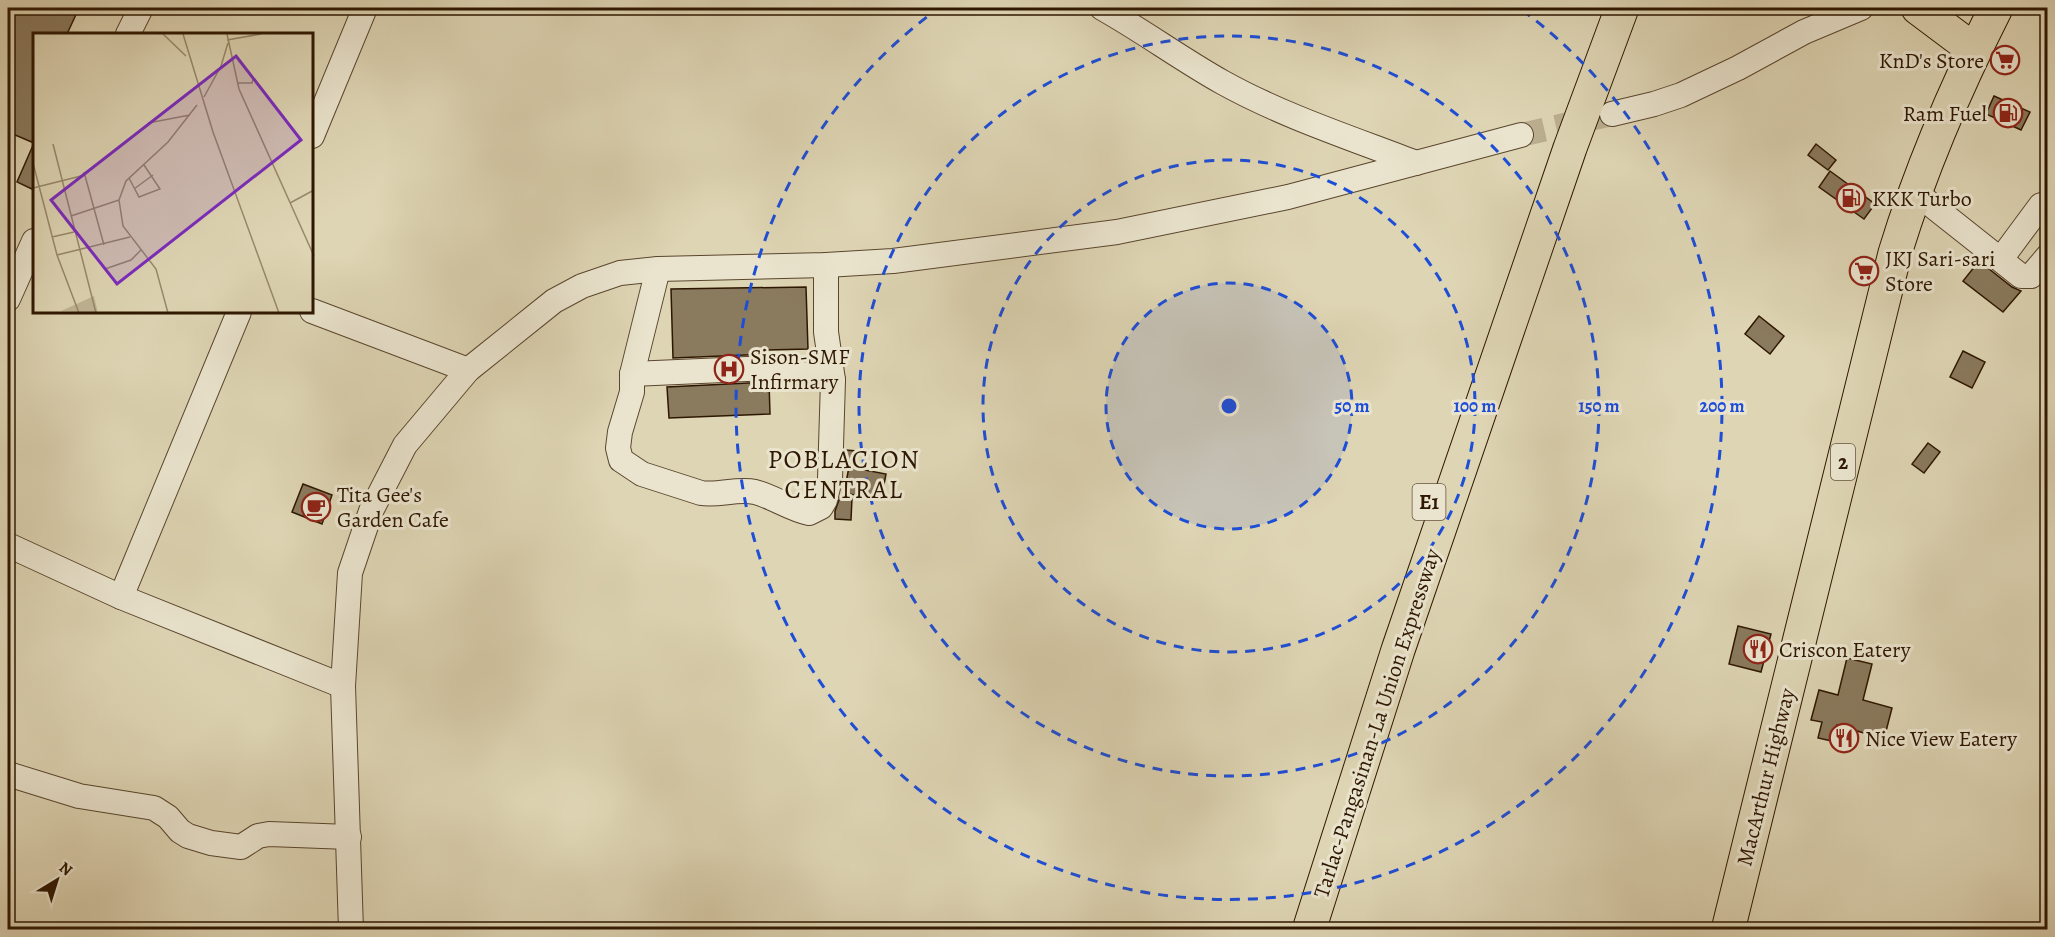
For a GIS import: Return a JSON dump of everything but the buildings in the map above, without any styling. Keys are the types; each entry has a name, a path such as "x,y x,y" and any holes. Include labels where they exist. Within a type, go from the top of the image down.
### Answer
{"highway":[{"name":"Tarlac-Pangasinan-La Union Expressway","path":"1289,930 1540,164 1598,8"},
{"name":"Tarlac-Pangasinan-La Union Expressway","path":"1310,930 1401,639 1570,148 1622,8"},
{"path":"1918,8 1974,50"},
{"name":"MacArthur Highway","path":"1728,930 1895,253 1939,129 1974,50 1996,8"}],"street":[{"path":"128,33 141,8"},
{"path":"314,131 363,8"},
{"path":"1102,8 1223,82 1291,115 1416,164"},
{"path":"1612,114 1654,105 1681,95 1738,68 1804,32 1861,8"},
{"path":"351,930 343,686 350,573 371,511 405,445 468,370 554,301 582,286 620,273 658,269 893,261 1117,232 1288,197 1521,135"},
{"path":"1915,192 2021,276 2031,276 2048,256"},
{"path":"2001,260 2041,205"},
{"path":"8,299 33,243"},
{"path":"658,269 632,374 632,392 620,432 618,447 621,460 642,474 701,493 709,495 755,492 800,512 809,513 821,507 830,479 833,380 826,332 826,265"},
{"path":"314,312 468,370"},
{"path":"121,597 238,314"},
{"path":"632,374 772,368 833,380"},
{"path":"8,545 121,597 343,686"},
{"path":"8,774 79,796 154,808 168,817 180,831 188,836 227,847 241,847 258,836 269,834 349,837"}],"tunnel":[{"path":"1521,135 1612,114"}],"place":[{"name":"KnD's Store","path":"2005,60"},
{"name":"Ram Fuel","path":"2008,113"},
{"name":"KKK Turbo","path":"1851,198"},
{"name":"JKJ Sari-sari Store","path":"1864,271"},
{"name":"Sison-SMF Infirmary","path":"729,369"},
{"name":"Tita Gee's Garden Cafe","path":"316,507"},
{"name":"Criscon Eatery","path":"1758,649"},
{"name":"Nice View Eatery","path":"1844,738"}],"district":[{"name":"POBLACION CENTRAL","path":"844,474"}]}
